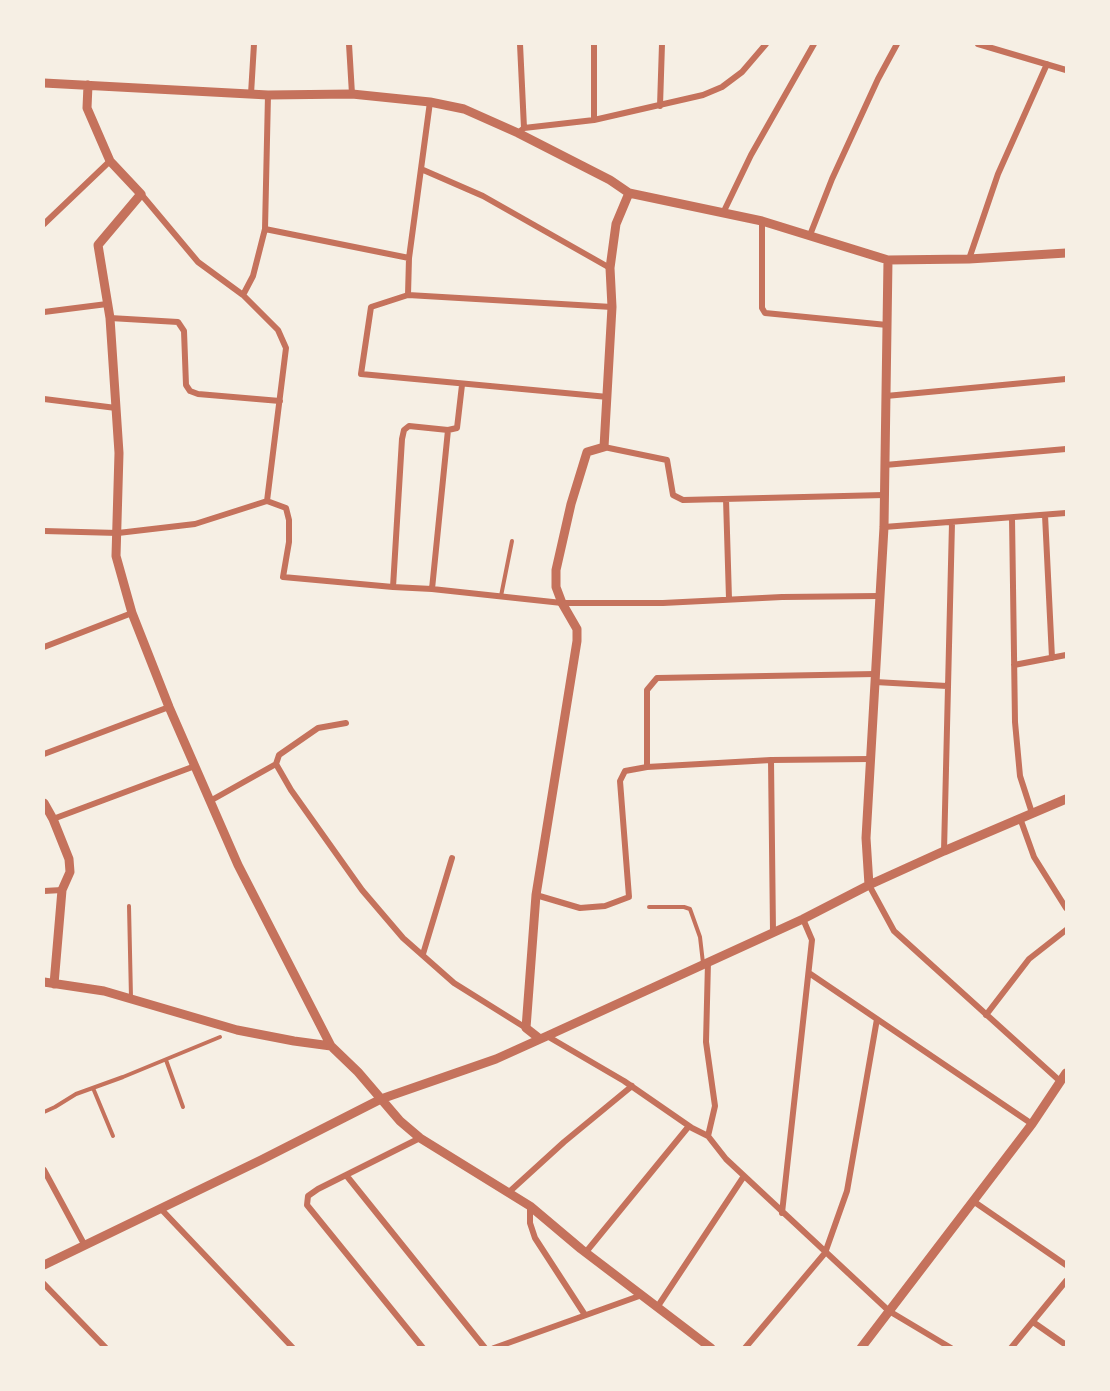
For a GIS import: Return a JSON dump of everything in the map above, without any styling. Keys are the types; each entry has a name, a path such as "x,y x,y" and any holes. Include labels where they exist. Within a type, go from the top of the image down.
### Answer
{"street":[{"path":"251,94 254,44"},
{"path":"349,44 352,94"},
{"path":"520,44 521,130"},
{"path":"594,44 594,120"},
{"path":"660,106 662,44"},
{"path":"521,130 594,120 703,95 722,87 742,72 766,44"},
{"path":"724,211 751,155 814,44"},
{"path":"810,235 832,179 878,79 897,44"},
{"path":"978,44 1066,70"},
{"path":"969,259 998,174 1047,64"},
{"path":"44,82 268,95 352,94 430,102 464,109 521,130 629,193 724,211 888,260 1066,254"},
{"path":"88,85 87,108 110,161 198,262 243,295 278,330 286,348 267,501"},
{"path":"243,295 253,276 265,229 268,95"},
{"path":"408,295 409,258 430,102"},
{"path":"44,224 110,161"},
{"path":"421,169 483,196 610,268"},
{"path":"604,447 612,306 610,268 616,224 629,193"},
{"path":"141,194 98,245 110,318 119,453 116,556 132,613 169,707 238,865 331,1046 358,1072 400,1120 420,1138 530,1206 586,1252 711,1347"},
{"path":"762,221 762,308 765,313 887,326"},
{"path":"265,229 409,258"},
{"path":"888,260 884,527 866,838 869,885 894,932 1060,1082"},
{"path":"608,398 361,374 371,307 408,295 612,306"},
{"path":"44,312 107,304"},
{"path":"110,318 177,322 184,331 186,385 190,391 198,394 280,402"},
{"path":"886,396 1066,379"},
{"path":"393,587 404,429 409,426 448,430 458,428 462,385"},
{"path":"44,399 116,408"},
{"path":"432,589 448,430"},
{"path":"526,1028 536,895 577,641 577,629 556,587 556,570 571,504 588,452 604,447 667,460 673,495 683,500 884,495"},
{"path":"885,465 1066,449"},
{"path":"726,499 729,599"},
{"path":"44,531 118,533 195,524 267,501 286,508 289,520 289,542 283,576 562,603 663,603 729,599 879,596"},
{"path":"884,527 1066,513"},
{"path":"1045,515 1052,658"},
{"path":"1012,518 1015,722 1020,776 1032,813"},
{"path":"944,850 952,523"},
{"path":"44,647 132,613"},
{"path":"1014,665 1066,655"},
{"path":"647,767 647,690 657,678 875,678 947,686"},
{"path":"44,754 169,707"},
{"path":"210,801 276,765 279,756 318,728 346,723"},
{"path":"536,895 580,908 605,906 628,897 620,781 625,771 647,767 771,760 870,759"},
{"path":"771,760 774,932"},
{"path":"276,765 291,790 362,890 403,938 454,983 526,1028 632,1086 689,1126 708,1136 726,1159 889,1311 951,1347"},
{"path":"53,819 195,766"},
{"path":"44,1265 381,1099 496,1059 544,1038 804,919 944,850 1066,799"},
{"path":"44,802 69,859 70,872 62,890 54,984"},
{"path":"1020,818 1034,857 1066,908"},
{"path":"423,954 452,858"},
{"path":"44,891 62,890"},
{"path":"782,1213 812,940 804,919"},
{"path":"986,1015 1029,960 1066,930"},
{"path":"705,963 706,1042 715,1106 708,1136"},
{"path":"809,973 1032,1124"},
{"path":"44,982 104,991 237,1030 331,1046"},
{"path":"746,1347 825,1253 847,1191 877,1019"},
{"path":"861,1347 1032,1124 1066,1073"},
{"path":"508,1192 632,1086"},
{"path":"586,1252 689,1126"},
{"path":"420,1138 308,1196 307,1205 423,1347"},
{"path":"44,1170 84,1244"},
{"path":"346,1175 485,1347"},
{"path":"658,1306 744,1176"},
{"path":"973,1201 1066,1265"},
{"path":"530,1206 530,1223 535,1238 585,1315"},
{"path":"161,1209 293,1347"},
{"path":"1011,1347 1066,1281"},
{"path":"44,1284 106,1347"},
{"path":"494,1347 643,1295"},
{"path":"1033,1322 1066,1345"}],"lane":[{"path":"501,596 512,542"},
{"path":"129,906 131,999"},
{"path":"649,907 690,909 700,937 705,963"},
{"path":"44,1112 75,1094 220,1037"},
{"path":"166,1060 183,1107"},
{"path":"93,1088 113,1136"}]}
